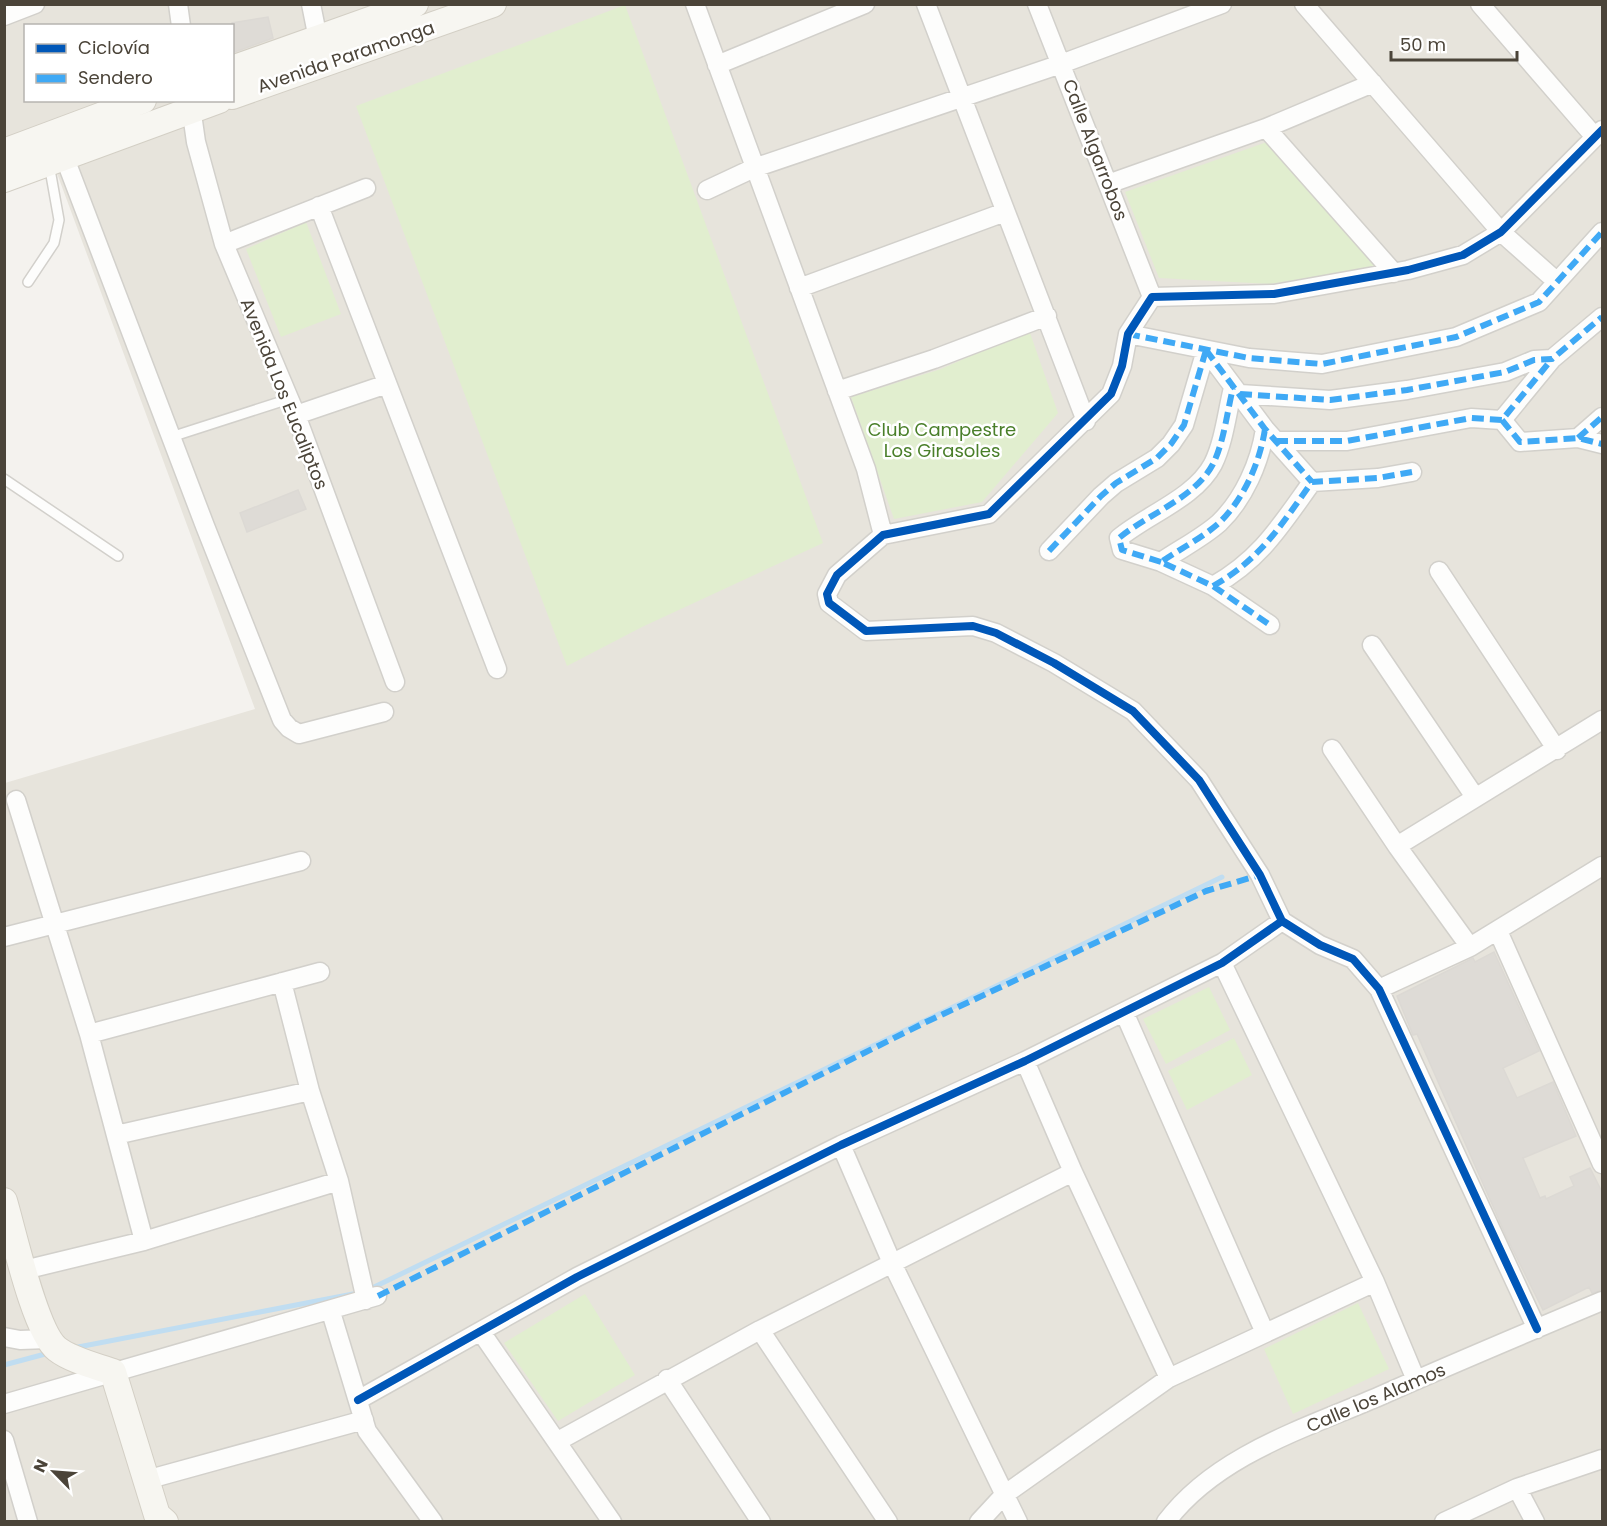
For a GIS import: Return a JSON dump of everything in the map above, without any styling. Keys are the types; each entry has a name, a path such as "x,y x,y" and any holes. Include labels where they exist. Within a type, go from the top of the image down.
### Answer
{"street":[{"path":"4,16 35,4"},
{"path":"178,4 181,24"},
{"path":"311,4 318,39"},
{"name":"Avenida Paramonga","path":"234,68 415,4"},
{"name":"Avenida Paramonga","path":"234,95 494,4"},
{"path":"695,4 866,469 883,535"},
{"path":"717,65 865,4"},
{"path":"926,4 1086,422"},
{"name":"Calle Algarrobos","path":"1037,4 1152,297"},
{"path":"707,189 754,168 1061,64 1222,4"},
{"path":"1304,4 1502,232 1555,280"},
{"path":"1480,4 1599,134 1502,232 1463,255 1394,273 1274,294 1152,297 1128,334 1122,366 1112,394 1086,422 989,514 883,535 837,575 827,594 829,603 866,631 973,626 996,633 1054,663 1133,711 1199,780 1260,875 1282,921 1320,945 1353,959 1379,989 1537,1329"},
{"path":"1108,184 1266,128 1373,83"},
{"path":"4,179 51,149 139,102"},
{"path":"4,152 51,149 191,105 208,102"},
{"name":"Avenida Los Eucaliptos","path":"191,105 196,142 224,244 293,407 395,682"},
{"path":"1266,128 1394,273"},
{"path":"51,149 171,437 282,720 299,734 384,712"},
{"path":"224,244 366,188"},
{"path":"319,206 497,669"},
{"path":"799,288 1005,212"},
{"path":"1128,334 1249,358 1322,364 1456,337 1539,302 1555,280 1602,232"},
{"path":"837,391 934,359 1047,316"},
{"path":"1502,420 1552,359 1602,317"},
{"path":"1206,350 1270,435 1312,482"},
{"path":"1049,551 1101,496 1116,483 1157,458 1172,444 1184,425 1206,350"},
{"path":"1237,391 1330,400 1464,381 1505,372 1534,360 1552,359"},
{"path":"293,407 387,384"},
{"path":"1237,391 1213,463 1205,474 1175,500 1119,538 1122,550 1161,562 1213,586 1270,625"},
{"path":"1578,438 1602,417"},
{"path":"1270,435 1347,441 1471,418 1502,420 1520,442 1578,438 1602,444"},
{"path":"1161,562 1220,522 1234,503 1270,435"},
{"path":"1312,482 1378,478 1412,471"},
{"path":"1213,586 1232,575 1264,549 1312,482"},
{"path":"1439,571 1557,750"},
{"path":"1372,645 1475,797"},
{"path":"1397,846 1475,797 1557,750 1602,720"},
{"path":"1332,748 1397,846 1470,947"},
{"path":"16,801 57,925 89,1034 144,1241"},
{"path":"4,937 301,861"},
{"path":"1379,989 1470,947 1602,866"},
{"path":"358,1400 577,1278 841,1145 1025,1061 1222,963 1282,921"},
{"path":"1498,931 1602,1164"},
{"path":"1222,963 1375,1282 1416,1380"},
{"path":"89,1034 320,972"},
{"path":"4,1404 331,1312 372,1298 339,1181 310,1091 282,982"},
{"path":"1124,1012 1265,1333"},
{"path":"1025,1061 1073,1172 1169,1378"},
{"path":"116,1135 310,1091"},
{"path":"841,1145 892,1263 1018,1521"},
{"path":"558,1441 667,1379 760,1330 1073,1172"},
{"path":"24,1270 144,1241 339,1181"},
{"path":"4,1201 24,1270 48,1339 58,1350 113,1372 160,1510 364,1420"},
{"path":"979,1521 1004,1495 1169,1378 1375,1282"},
{"name":"Calle los Alamos","path":"1166,1521 1194,1490 1214,1475 1275,1441 1602,1301"},
{"path":"331,1312 368,1431 433,1521"},
{"path":"760,1330 888,1521"},
{"path":"481,1332 612,1521"},
{"path":"4,1337 20,1340 48,1339"},
{"path":"667,1379 761,1521"},
{"path":"4,1440 28,1521"},
{"path":"1444,1521 1517,1488 1602,1459"},
{"path":"1517,1488 1535,1521"}],"lane":[{"path":"28,282 54,243 59,220 51,149"},
{"path":"171,437 293,407"},
{"path":"4,479 118,556"}],"shaded area":[{"path":"5,5 1602,5 1602,1521 5,1522 5,783 255,709 48,149 5,163"}],"green space":[{"path":"625,5 823,543 642,627 567,666 356,106"},
{"path":"1267,142 1377,267 1270,284 1159,278 1125,192"},
{"path":"306,222 341,314 281,337 246,249"},
{"name":"Club Campestre Los Girasoles","path":"1029,330 1058,413 982,502 894,519 851,397 941,369"},
{"path":"1209,987 1230,1030 1166,1064 1143,1019"},
{"path":"1234,1038 1252,1075 1187,1110 1168,1071"},
{"path":"585,1294 635,1375 558,1421 504,1343"},
{"path":"1358,1303 1389,1369 1293,1414 1264,1349"}],"building":[{"path":"268,17 273,38 234,52 234,24 232,23"},
{"path":"298,490 306,509 247,532 240,513"},
{"path":"1494,952 1539,1051 1503,1068 1517,1098 1553,1082 1576,1136 1523,1158 1540,1198 1545,1196 1546,1199 1574,1186 1570,1177 1590,1168 1602,1192 1602,1290 1592,1293 1589,1287 1543,1310 1507,1238 1417,1034 1413,1035 1397,996 1473,958 1475,962"}],"waterway":[{"path":"370,1289 1222,877"},
{"path":"73,1348 353,1294"},
{"path":"4,1365 49,1353"}],"marked path":[{"path":"1128,334 1249,358 1322,364 1456,337 1539,302 1602,232"},
{"path":"1240,394 1330,400 1407,390 1505,372 1534,360 1552,359 1602,317"},
{"path":"1206,350 1265,429 1312,482"},
{"path":"1049,551 1101,496 1116,483 1157,458 1171,444 1184,425 1206,350"},
{"path":"1276,441 1347,441 1471,418 1502,420 1552,359"},
{"path":"1161,562 1122,550 1119,538 1183,496 1205,476 1220,446 1233,388"},
{"path":"1578,438 1602,417"},
{"path":"1502,420 1520,442 1578,438 1602,444"},
{"path":"1265,429 1255,467 1236,503 1219,523 1161,562 1213,586 1270,625"},
{"path":"1213,586 1230,576 1257,553 1280,527 1312,482 1378,478 1412,472"},
{"path":"378,1296 924,1023 1206,891 1260,875"}],"cycle path":[{"path":"1537,1329 1379,989 1353,959 1320,945 1282,921 1260,875 1199,780 1133,711 1054,663 996,633 973,626 866,631 829,603 827,594 837,575 883,535 989,514 1111,394 1122,366 1128,334 1152,297 1274,294 1408,270 1463,255 1501,232 1602,130"},
{"path":"358,1400 577,1277 841,1145 1025,1061 1222,963 1282,921"}]}
